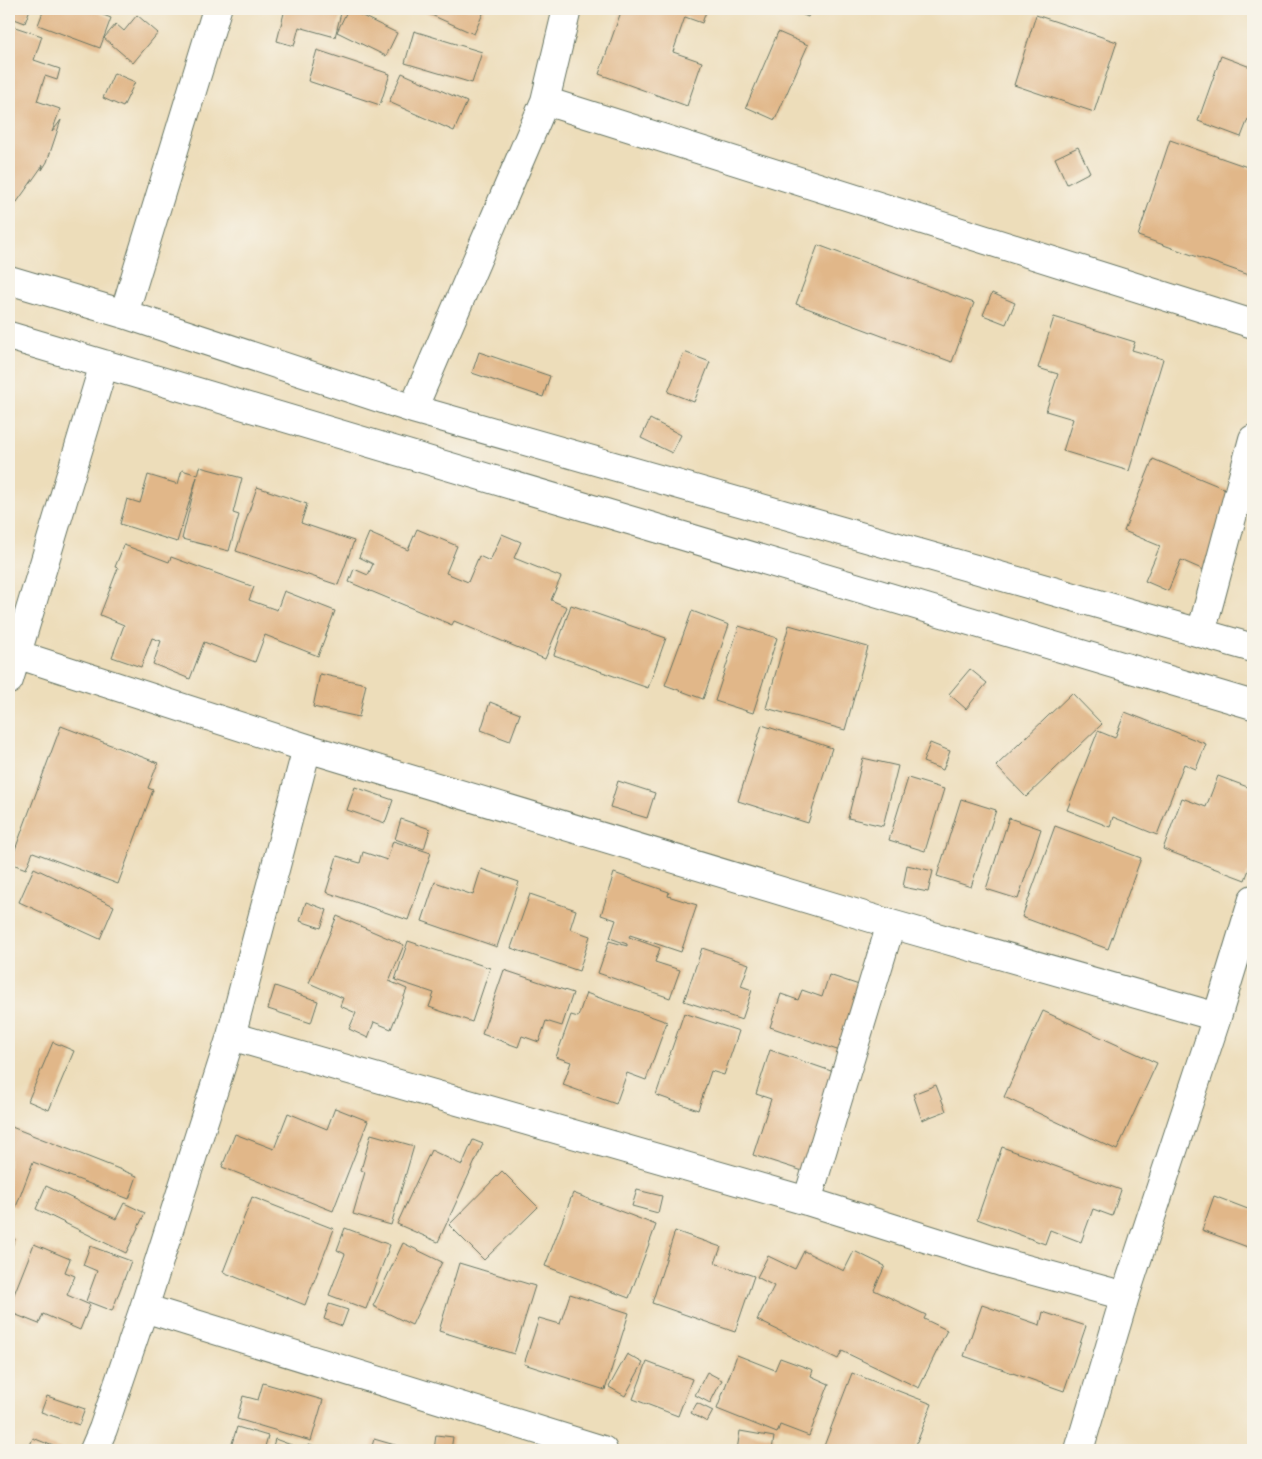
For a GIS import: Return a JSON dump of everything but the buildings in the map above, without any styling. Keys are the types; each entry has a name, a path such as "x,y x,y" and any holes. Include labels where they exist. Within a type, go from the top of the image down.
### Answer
{"street":[{"path":"124,314 218,9"},
{"path":"413,409 545,101 568,9"},
{"path":"545,101 1253,324"},
{"path":"9,280 124,314 413,409 1253,648"},
{"path":"9,336 1253,705"},
{"path":"9,680 104,364"},
{"path":"1201,633 1253,438"},
{"path":"16,654 307,748 891,924 1216,1017"},
{"path":"94,1450 103,1429 144,1308 231,1036 307,748"},
{"path":"1080,1450 1125,1296 1253,899"},
{"path":"807,1201 891,924"},
{"path":"231,1036 807,1201 1001,1262 1125,1296"},
{"path":"144,1308 603,1450"}]}
